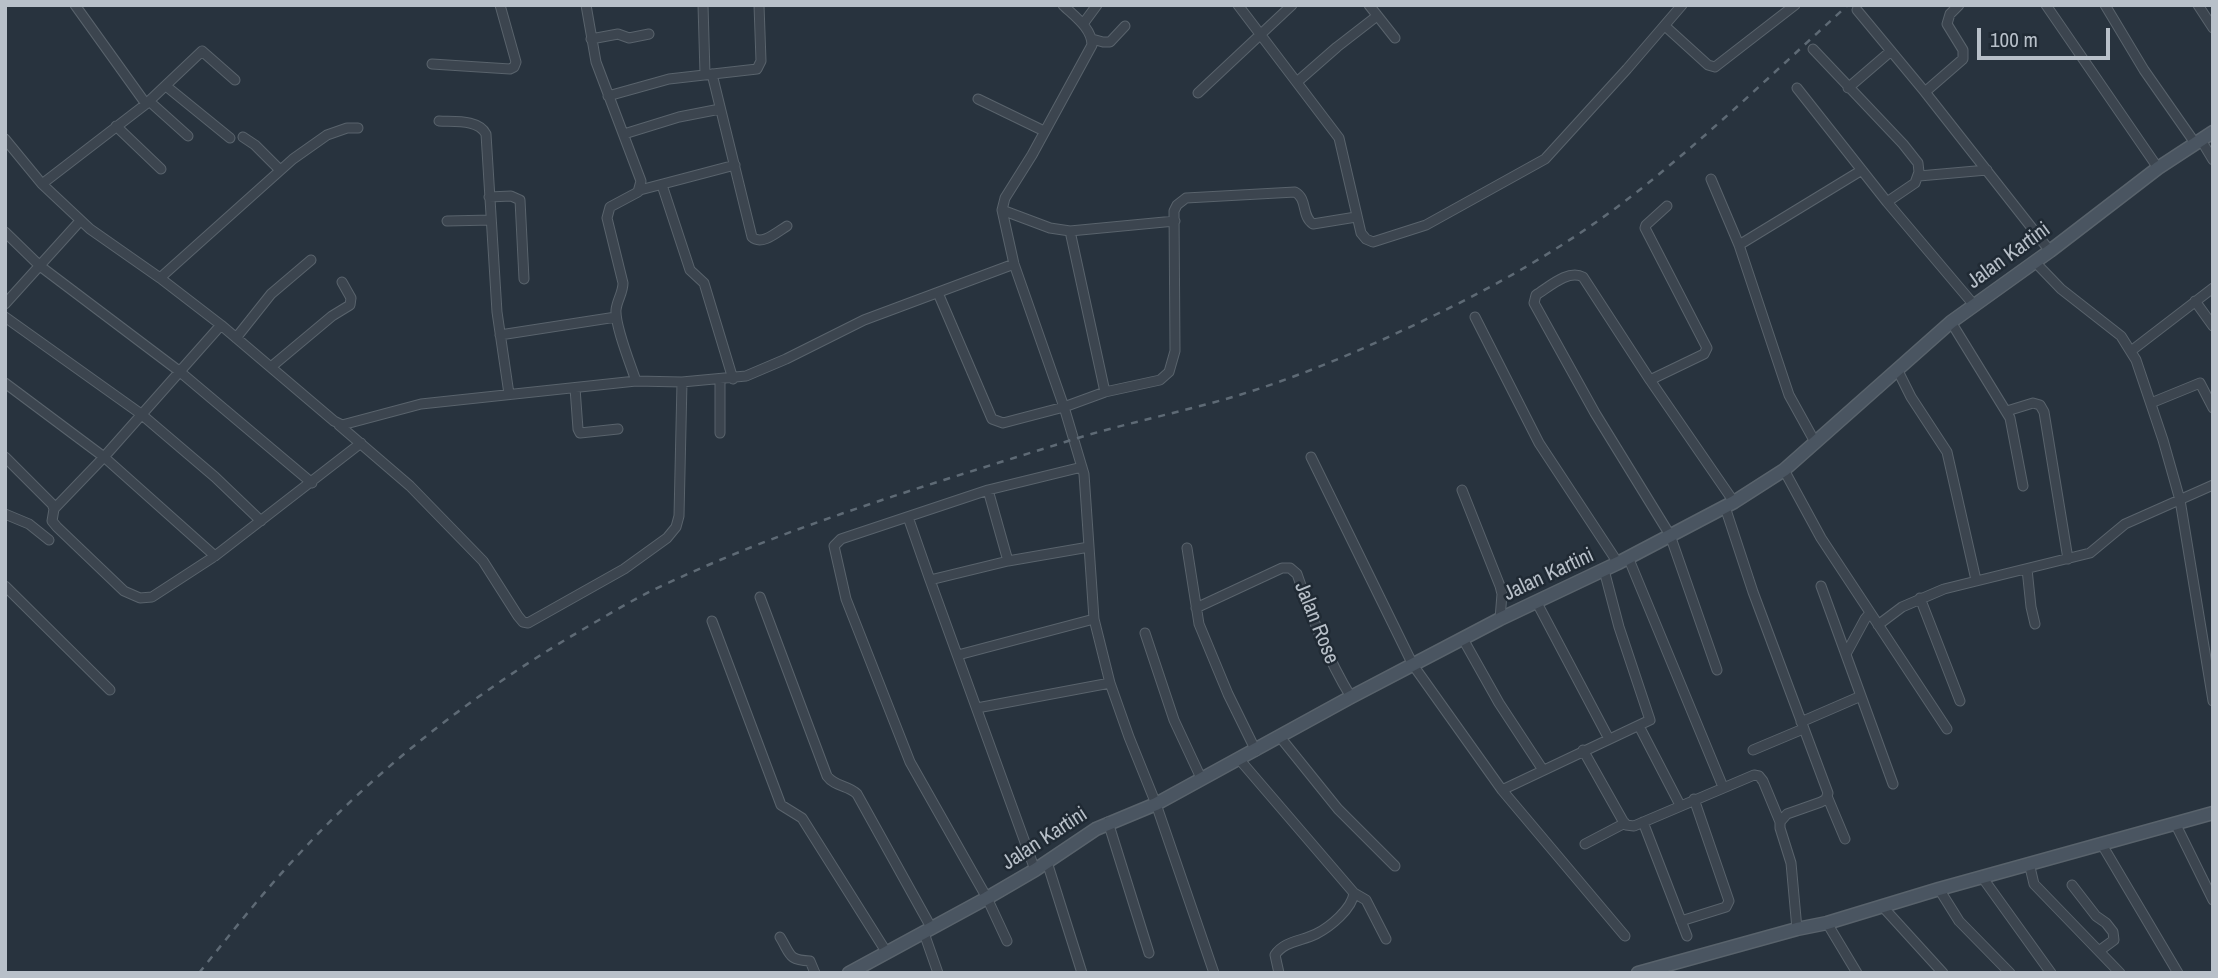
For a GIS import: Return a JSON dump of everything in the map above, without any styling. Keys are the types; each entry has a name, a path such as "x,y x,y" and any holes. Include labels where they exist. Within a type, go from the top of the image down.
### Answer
{"street":[{"path":"75,5 147,102 188,136"},
{"path":"432,64 510,69 514,67 516,62 500,5"},
{"path":"586,5 596,62 641,181 640,190"},
{"path":"703,5 709,74 754,239 761,241 787,226"},
{"path":"608,96 661,80 754,70 760,65 759,5"},
{"path":"1063,5 1083,24 1092,39 1103,43 1110,42 1125,26"},
{"path":"1083,24 1097,5"},
{"path":"1238,5 1339,138 1356,217 1363,236 1369,241 1377,242 1426,225 1537,164 1551,153 1682,5"},
{"path":"1198,93 1292,5"},
{"path":"1369,5 1395,38"},
{"path":"1925,92 1964,56 1947,24 1950,14 1959,5"},
{"path":"2046,5 2158,169"},
{"path":"2105,5 2144,70 2213,160"},
{"path":"2198,5 2213,28"},
{"path":"1665,26 1713,68 1793,6"},
{"path":"1857,10 2050,251"},
{"path":"1297,82 1377,16"},
{"path":"591,39 615,34 629,38 649,34"},
{"path":"1092,39 1090,49 1005,198 1002,210 1014,264 1064,407 1086,484 1094,619 1110,683 1156,804 1214,973"},
{"path":"1813,49 1910,152 1919,168 1915,183 1887,202"},
{"path":"42,184 147,102 202,51 235,80"},
{"path":"1848,88 1891,51"},
{"path":"166,86 230,138"},
{"path":"1797,88 1887,202 1974,305"},
{"path":"978,99 1044,131"},
{"path":"624,134 679,117 720,109"},
{"path":"439,121 478,125 485,131 497,312 509,394"},
{"path":"116,127 161,169"},
{"path":"160,278 280,170 327,135 347,128 358,128"},
{"name":"Jalan Kartini","path":"849,973 987,898 1108,822 1156,804 1351,697 1729,504 1784,470 1951,322 2158,169 2213,132"},
{"path":"243,137 280,170"},
{"path":"5,139 42,184 80,220 221,325 410,486 483,561 523,622 528,623 624,569 667,538 676,527 679,516 682,382"},
{"path":"636,381 616,317 623,283 607,213 615,204 640,190 735,165"},
{"path":"1738,245 1862,170"},
{"path":"1919,176 1987,170"},
{"path":"1711,179 1738,245 1789,395 1815,442"},
{"path":"662,185 690,270 704,283 733,379"},
{"path":"937,293 992,418 1003,424 1105,392 1160,380 1169,372 1175,351 1175,208 1186,198 1295,192 1302,198 1306,217 1313,224 1356,217"},
{"path":"489,197 511,196 520,200 524,279"},
{"path":"1650,380 1704,354 1707,348 1646,229 1646,225 1667,206"},
{"path":"1002,210 1050,228 1070,231 1175,221"},
{"path":"5,304 80,220"},
{"path":"447,221 491,220"},
{"path":"1070,231 1105,392"},
{"path":"5,232 40,266 179,371 312,483"},
{"path":"236,338 271,293 311,260"},
{"path":"2035,261 2061,289 2121,336 2131,351 2151,403 2179,500 2213,701"},
{"path":"339,425 421,404 636,381 733,379 786,359 864,320 1014,264"},
{"path":"1717,670 1670,536 1534,303 1536,295 1569,275 1576,274 1583,278 1729,504 1753,592 1845,839"},
{"path":"271,367 332,316 350,305 351,298 342,282"},
{"path":"2131,351 2213,288"},
{"path":"2195,301 2213,326"},
{"path":"5,317 141,414 215,477 261,522"},
{"path":"500,335 616,317"},
{"path":"1475,317 1539,443 1623,560 1723,787"},
{"path":"1951,322 2007,411 2023,486"},
{"path":"221,325 54,509 54,524 124,591 140,598 152,597 215,556 361,443"},
{"path":"1897,369 1947,452 1976,580"},
{"path":"720,380 720,433"},
{"path":"5,383 103,457 215,556"},
{"path":"2151,403 2200,383 2213,408"},
{"path":"575,388 580,432 618,429"},
{"path":"2007,411 2033,403 2042,407 2068,559"},
{"path":"5,457 54,509"},
{"path":"1311,457 1413,665 1502,790 1625,936"},
{"path":"1007,941 987,898 910,762 846,599 834,549 841,539 988,490 1082,467"},
{"path":"1784,470 1821,538 1947,729"},
{"path":"1878,625 1902,607 1920,598 1976,580 2090,554 2125,524 2213,485"},
{"path":"988,490 1008,561"},
{"path":"1462,490 1500,586 1500,619"},
{"path":"5,514 29,524 49,540"},
{"path":"908,517 1035,870"},
{"path":"930,580 1008,561 1089,547"},
{"path":"1187,548 1199,625 1256,751"},
{"name":"Jalan Rose","path":"1196,608 1282,568 1290,568 1297,574 1319,636 1351,697"},
{"path":"2027,569 2035,624"},
{"path":"1502,790 1648,722 1650,717 1619,627 1604,570"},
{"path":"5,586 110,690"},
{"path":"1821,586 1893,784"},
{"path":"760,597 827,776 832,782 856,794 928,931 938,973"},
{"path":"1920,598 1960,701"},
{"path":"1536,601 1609,739"},
{"path":"1846,654 1870,613"},
{"path":"958,655 1094,619"},
{"path":"712,621 781,805 802,818 887,953"},
{"path":"1145,633 1174,720 1201,778"},
{"path":"1463,639 1499,703 1543,769"},
{"path":"977,708 1110,683"},
{"path":"1753,751 1861,696"},
{"path":"1639,726 1681,805"},
{"path":"1280,737 1338,809 1395,866"},
{"path":"1583,750 1625,823 1634,826 1752,775 1759,776 1780,822 1791,863 1797,929"},
{"path":"1239,759 1354,892 1366,900 1386,939"},
{"path":"1780,822 1787,814 1821,802 1827,796"},
{"path":"1681,921 1726,907 1729,901 1694,799"},
{"path":"1638,973 1827,923 2029,863 2213,813"},
{"path":"1108,822 1149,953"},
{"path":"1643,822 1687,936"},
{"path":"1585,844 1625,823"},
{"path":"2175,823 2213,900"},
{"path":"2101,843 2178,973"},
{"path":"1047,862 1082,973"},
{"path":"2029,863 2034,884 2120,973"},
{"path":"1982,877 2051,973"},
{"path":"2072,885 2095,916 2106,923 2114,933 2113,941 2099,951"},
{"path":"1939,889 1959,921 2010,973"},
{"path":"1279,973 1275,955 1278,949 1316,934 1328,926 1350,905 1354,892"},
{"path":"1882,906 1942,973"},
{"path":"1827,923 1857,973"},
{"path":"780,937 792,958 797,961 810,961 815,973"}],"railway":[{"path":"199,973 287,867 366,788 474,700 592,624 701,568 804,527 1085,436 1253,391 1332,362 1435,315 1551,252 1632,196 1707,134 1848,5"}]}
